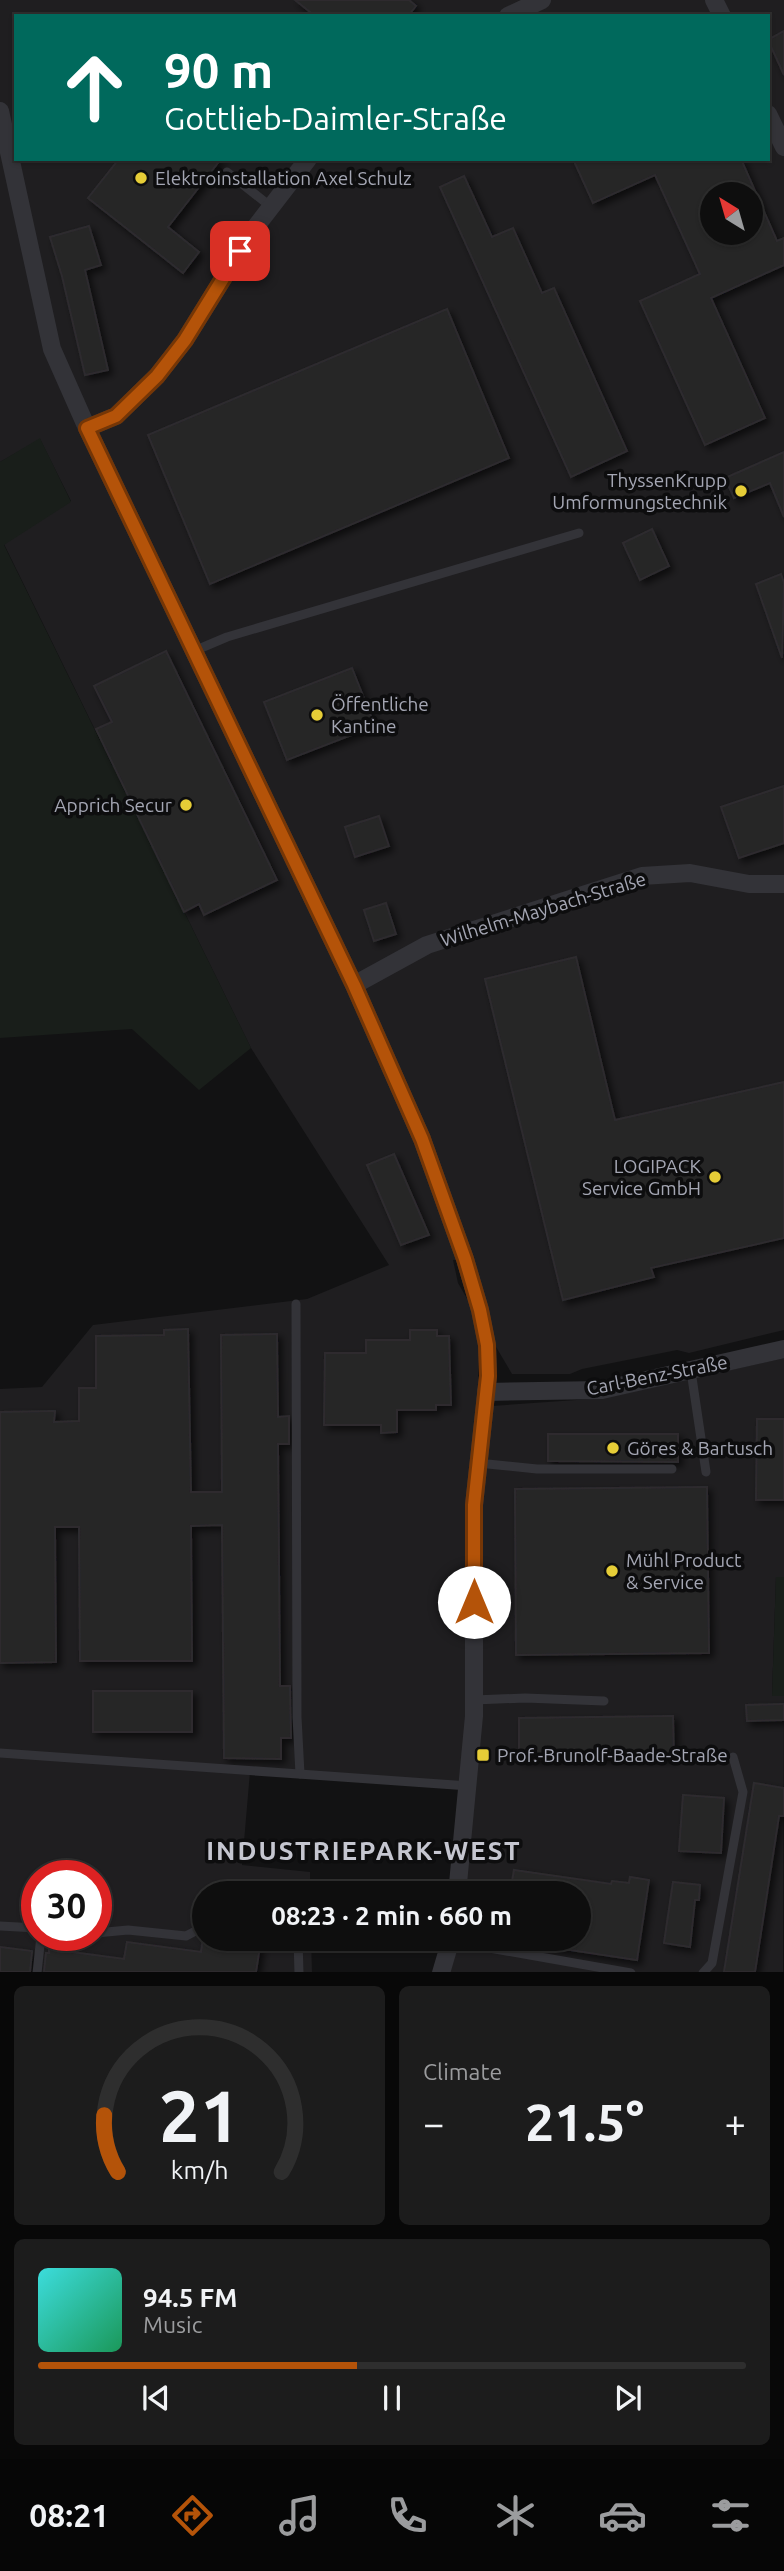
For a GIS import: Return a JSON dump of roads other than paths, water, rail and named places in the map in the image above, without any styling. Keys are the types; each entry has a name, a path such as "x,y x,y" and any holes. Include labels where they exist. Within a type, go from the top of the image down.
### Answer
{"street":[{"path":"512,14 542,0"},
{"path":"0,111 52,349 87,428 354,985 422,1139 465,1259 480,1310 487,1345 486,1392 474,1505 474,1700 458,1881"},
{"path":"770,118 784,147"},
{"path":"87,428 116,416 157,376 185,340 254,229 306,161"},
{"name":"Wilhelm-Maybach-Straße","path":"354,985 427,945 642,876 690,873 749,884 784,884"},
{"name":"Carl-Benz-Straße","path":"486,1392 602,1390 784,1349"},
{"path":"441,1972 447,1951"}],"lane":[{"path":"227,172 270,206"},
{"path":"194,651 227,637 579,533"},
{"path":"296,1304 297,1717 300,1774"},
{"path":"691,1371 706,1472"},
{"path":"478,1463 537,1469 672,1469"},
{"path":"474,1700 525,1698 604,1701"},
{"path":"0,1753 468,1786"},
{"path":"703,1972 712,1964 743,1792 733,1756"},
{"path":"0,1926 21,1927"},
{"path":"112,1932 128,1930 186,1936 192,1933"},
{"path":"37,1972 39,1951"},
{"path":"298,1951 299,1972"},
{"path":"512,1951 630,1972"}],"place":[{"name":"Elektroinstallation Axel Schulz","path":"141,178"},
{"name":"ThyssenKrupp Umformungstechnik","path":"741,491"},
{"name":"Öffentliche Kantine","path":"317,715"},
{"name":"Apprich Secur","path":"186,805"},
{"name":"LOGIPACK Service GmbH","path":"715,1177"},
{"name":"Göres & Bartusch","path":"613,1448"},
{"name":"Mühl Product & Service","path":"612,1571"},
{"name":"Prof.-Brunolf-Baade-Straße","path":"483,1755"}],"district":[{"name":"INDUSTRIEPARK-WEST","path":"364,1851"}]}
